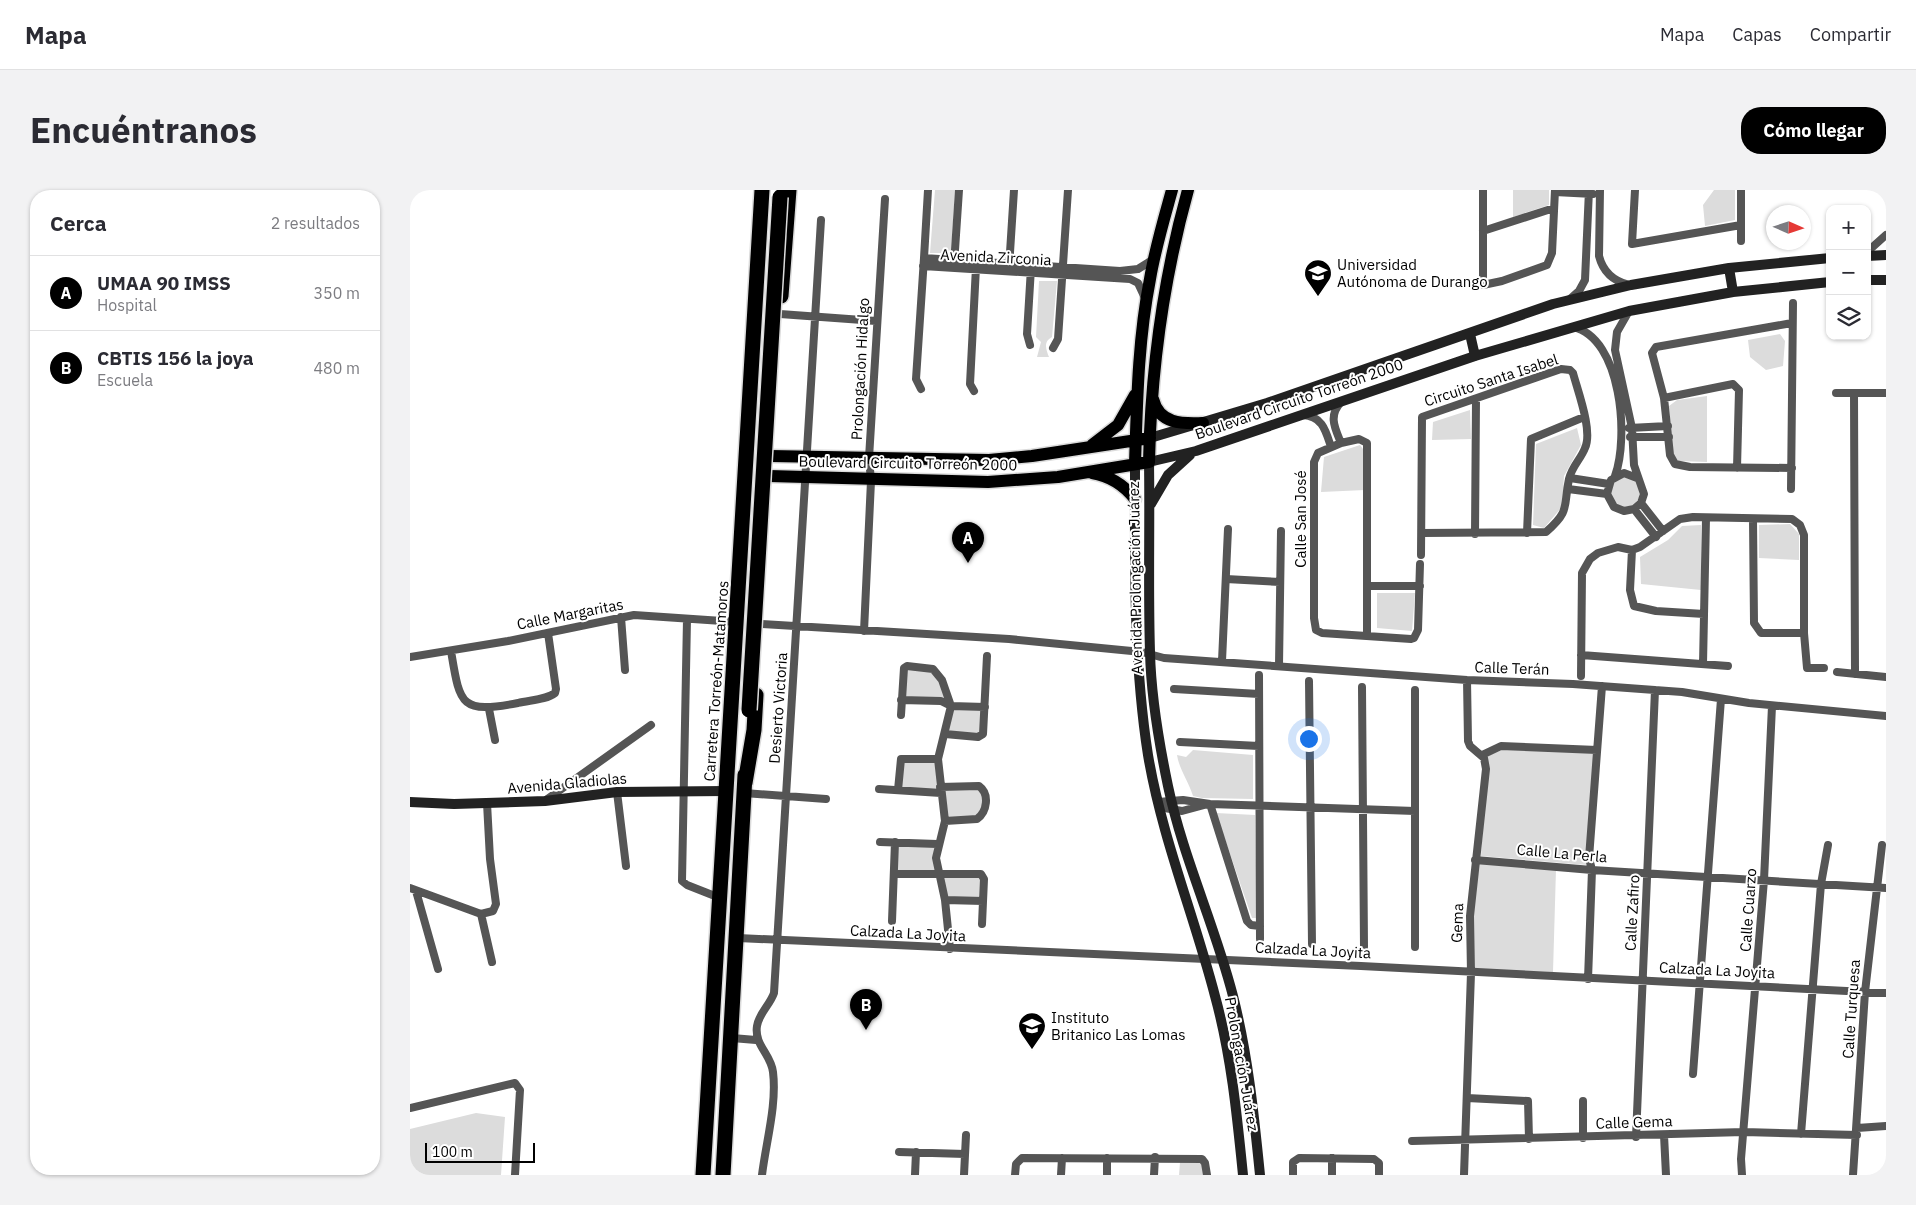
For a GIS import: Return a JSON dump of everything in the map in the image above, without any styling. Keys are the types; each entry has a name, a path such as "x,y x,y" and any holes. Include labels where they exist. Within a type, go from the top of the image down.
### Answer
{"highway":[{"name":"Carretera Torreón-Matamoros","path":"702,1173 762,190"},
{"path":"737,617 752,500 772,428 780,314 783,192"},
{"path":"723,1175 738,938 749,710 783,192"},
{"path":"745,788 754,730 768,498 761,466 756,424 761,275 758,240"},
{"path":"756,424 763,430 772,428"},
{"path":"752,500 759,494 768,498"},
{"path":"726,795 729,822 728,927 738,938"}],"main road":[{"name":"Avenida Prolongación Juárez","path":"1135,464 1137,391 1146,302 1154,259 1172,190"},
{"name":"Avenida Prolongación Juárez","path":"1149,462 1152,392 1164,294 1175,236 1188,190"},
{"path":"1088,447 1118,425 1137,391"},
{"path":"1152,392 1156,408 1170,421 1182,424 1203,423"},
{"name":"Boulevard Circuito Torreón 2000","path":"761,466 807,458 989,460 1150,438"},
{"name":"Boulevard Circuito Torreón 2000","path":"761,466 806,478 871,481 988,482 1058,477 1149,462"},
{"path":"1087,472 1104,475 1127,489 1135,499"}],"street":[{"path":"921,388 916,379 928,190"},
{"path":"954,264 959,190"},
{"path":"1009,268 1014,190"},
{"path":"1053,348 1058,339 1068,190"},
{"path":"1483,190 1483,285 1502,281 1547,264 1552,253 1555,191 1600,192 1599,256 1601,266 1619,282 1631,285"},
{"path":"1635,190 1632,244 1741,225"},
{"path":"1740,190 1741,241"},
{"path":"1569,300 1580,291 1585,280 1589,192"},
{"name":"Prolongación Hidalgo","path":"864,631 871,481 869,458 876,321 886,199"},
{"path":"1483,231 1554,208"},
{"name":"Desierto Victoria","path":"756,1040 759,1018 774,993 821,220"},
{"path":"1871,250 1886,235"},
{"path":"1871,254 1886,255"},
{"name":"Boulevard Circuito Torreón 2000","path":"1150,438 1203,423 1569,300 1631,285 1729,268 1826,258"},
{"name":"Avenida Zirconia","path":"1062,271 1130,270 1141,267 1154,259"},
{"name":"Avenida Zirconia","path":"923,262 1062,271 1130,279 1141,288 1146,302"},
{"path":"974,391 970,384 976,266"},
{"path":"1729,268 1733,292"},
{"path":"1030,345 1027,334 1031,269"},
{"path":"1871,280 1886,280"},
{"name":"Boulevard Circuito Torreón 2000","path":"1149,462 1196,451 1475,356 1629,311 1733,292 1826,282"},
{"path":"1791,489 1793,303"},
{"path":"1571,327 1588,333 1604,352 1615,387 1622,433 1621,457 1615,476 1609,484 1607,494 1610,503 1619,510 1634,509 1641,503 1644,490 1637,478 1634,465 1634,437 1615,350 1617,332 1629,311"},
{"path":"780,314 876,321"},
{"path":"1792,322 1704,337 1654,348 1652,355 1664,398 1670,455 1675,464 1690,468 1792,468"},
{"path":"1470,334 1475,356"},
{"name":"Circuito Santa Isabel","path":"1421,555 1420,422 1422,418 1568,369 1573,373 1587,435 1585,450 1574,465 1570,478 1566,507 1555,524 1546,532 1422,533"},
{"path":"1664,398 1733,384 1737,386 1739,390 1737,468"},
{"path":"1836,393 1886,393"},
{"path":"1854,393 1855,674"},
{"path":"1475,534 1476,399"},
{"path":"1341,402 1333,414 1333,421 1342,443"},
{"path":"1301,415 1317,418 1323,424 1331,447"},
{"path":"1527,533 1531,439 1584,417"},
{"path":"1622,433 1632,428 1668,426"},
{"path":"1622,433 1634,437 1669,437"},
{"name":"Calle San José","path":"1367,636 1367,443 1359,439 1342,443 1318,453 1314,462 1314,625 1316,630 1322,633 1411,639 1416,636 1420,586"},
{"path":"1150,507 1168,475 1196,451"},
{"name":"Avenida Prolongación Juárez","path":"1149,462 1150,653 1158,727 1174,811 1195,883 1222,960"},
{"name":"Avenida Prolongación Juárez","path":"1135,464 1137,652 1148,756 1158,804 1174,862 1205,959"},
{"path":"1615,476 1624,473 1637,478"},
{"path":"1570,478 1609,484"},
{"path":"1568,489 1607,494"},
{"path":"1641,503 1663,531"},
{"path":"1634,509 1656,537"},
{"path":"1702,664 1706,518"},
{"path":"1581,676 1582,573 1590,560 1598,553 1618,547 1632,550 1656,537 1680,520 1706,518 1792,519 1796,521 1802,529 1804,633 1807,668 1824,668"},
{"path":"1754,519 1754,623 1761,633 1804,633"},
{"path":"1222,661 1228,528"},
{"name":"Calle San José","path":"1279,665 1281,531"},
{"path":"1632,550 1630,590 1634,606 1656,611 1704,614"},
{"path":"1367,586 1420,586 1420,564"},
{"path":"1226,579 1280,582"},
{"name":"Calle Margaritas","path":"410,657 548,633 621,617 643,615 687,619 737,617"},
{"path":"621,617 625,670"},
{"path":"687,619 683,882 720,898"},
{"path":"761,624 864,631"},
{"name":"Calle Terán","path":"864,631 1017,641 1150,653 1164,658 1467,680 1602,686 1682,692 1772,706 1886,716"},
{"path":"451,651 460,695 470,705 489,709 555,693 548,633"},
{"path":"1581,655 1728,666"},
{"path":"945,734 978,737 984,732 987,656"},
{"path":"901,715 903,670 905,666 927,666 936,671 942,680 951,706 938,760 945,821 936,858 945,900 950,948"},
{"path":"1837,672 1886,677"},
{"path":"1259,675 1260,939"},
{"path":"1467,680 1468,741 1470,746 1482,755 1501,746 1597,750"},
{"path":"1309,681 1312,944"},
{"path":"1588,978 1592,870 1589,858 1602,686"},
{"path":"1362,687 1364,947"},
{"path":"1174,689 1259,694"},
{"path":"1415,690 1415,947"},
{"name":"Calle Zafiro","path":"1636,1137 1655,690"},
{"path":"1693,1074 1721,699"},
{"path":"901,700 941,701 951,706 985,707"},
{"name":"Calle Cuarzo","path":"1742,1175 1764,880 1772,706"},
{"path":"489,709 495,740"},
{"path":"545,801 652,725"},
{"path":"1180,742 1259,746"},
{"name":"Gema","path":"1464,1175 1471,972 1470,916 1486,769 1482,755"},
{"path":"898,790 901,759 938,760"},
{"path":"880,790 941,790 979,786 982,788 986,798 984,810 977,819 945,821"},
{"path":"745,788 787,796 826,799"},
{"path":"617,792 626,866"},
{"name":"Avenida Gladiolas","path":"410,802 487,803 545,801 617,792 684,792 726,795"},
{"path":"1158,804 1171,800 1210,804 1415,812"},
{"path":"413,889 481,914 490,913 495,908 487,803"},
{"path":"1158,804 1174,811 1188,810 1210,804"},
{"path":"1210,804 1247,921 1250,925 1260,926"},
{"path":"880,842 895,846 938,844"},
{"path":"1801,1134 1821,884 1828,845"},
{"path":"892,921 895,846"},
{"name":"Calle Turquesa","path":"1853,1175 1865,992 1882,846"},
{"name":"Calle La Perla","path":"1475,860 1648,874 1886,888"},
{"path":"894,874 983,875 982,924"},
{"path":"413,889 438,968"},
{"path":"945,900 983,901"},
{"path":"481,914 492,962"},
{"name":"Calzada La Joyita","path":"738,938 1886,993"},
{"name":"Prolongación Juárez","path":"1205,959 1228,1052 1243,1175"},
{"name":"Prolongación Juárez","path":"1222,960 1235,1005 1248,1067 1260,1175"},
{"path":"732,1038 756,1040 768,1057 773,1074 773,1095 762,1175"},
{"path":"410,1108 515,1083 520,1090 515,1175"},
{"path":"1467,1098 1528,1101 1529,1139"},
{"path":"1582,1138 1584,1101"},
{"name":"Calle Gema","path":"1412,1141 1636,1137 1744,1132 1801,1134 1857,1131 1886,1126"},
{"path":"964,1175 966,1135"},
{"path":"1664,1135 1666,1175"},
{"path":"899,1152 965,1154"},
{"path":"915,1175 916,1152"},
{"path":"1154,1175 1155,1157"},
{"path":"1015,1175 1016,1164 1020,1159 1155,1157 1202,1159 1205,1163 1207,1175"},
{"path":"1061,1175 1062,1158"},
{"path":"1107,1158 1107,1175"},
{"path":"1294,1175 1293,1162 1297,1158 1374,1159 1379,1163 1379,1175"},
{"path":"1332,1158 1332,1175"}],"shaded area":[{"path":"935,190 955,190 951,253 930,253"},
{"path":"1513,190 1549,190 1549,205 1513,217"},
{"path":"1714,190 1735,190 1735,220 1705,226 1703,205"},
{"path":"1039,281 1057,281 1052,337 1047,341 1046,346 1049,357 1037,357 1041,342 1036,337"},
{"path":"1780,334 1785,341 1783,366 1766,370 1750,357 1748,340"},
{"path":"1707,396 1707,462 1678,461 1673,456 1669,406 1677,400"},
{"path":"1470,410 1471,439 1432,440 1433,422"},
{"path":"1577,428 1581,445 1564,476 1562,507 1544,528 1533,525 1536,444"},
{"path":"1360,445 1363,449 1365,490 1321,492 1324,457"},
{"path":"1625,477 1636,481 1640,492 1636,503 1625,507 1614,503 1610,492 1614,481"},
{"path":"1790,524 1799,534 1799,560 1759,558 1759,525"},
{"path":"1701,525 1701,590 1641,584 1640,557 1668,540 1682,526"},
{"path":"1377,593 1415,593 1412,631 1377,628"},
{"path":"906,668 927,668 941,681 947,702 903,698"},
{"path":"952,707 983,708 981,734 946,733"},
{"path":"1506,748 1594,752 1587,865 1481,856 1488,756"},
{"path":"1193,750 1253,755 1253,799 1202,798 1193,796 1177,755 1186,757"},
{"path":"902,760 936,761 939,791 899,789"},
{"path":"978,787 984,797 981,815 946,820 942,788"},
{"path":"1216,813 1255,815 1257,918 1252,918"},
{"path":"897,844 936,845 937,873 896,873"},
{"path":"1478,863 1556,869 1553,972 1474,970 1472,915"},
{"path":"980,874 982,899 947,899 941,875"},
{"path":"476,1113 505,1117 501,1175 410,1175 410,1129"},
{"path":"1180,1162 1200,1162 1204,1167 1205,1175 1179,1175"}],"place":[{"name":"Universidad Autónoma de Durango","path":"1318,297"},
{"name":"UMAA 90 IMSS","path":"968,563"},
{"name":"CBTIS 156 la joya","path":"866,1030"},
{"name":"Instituto Britanico Las Lomas","path":"1032,1050"}]}
